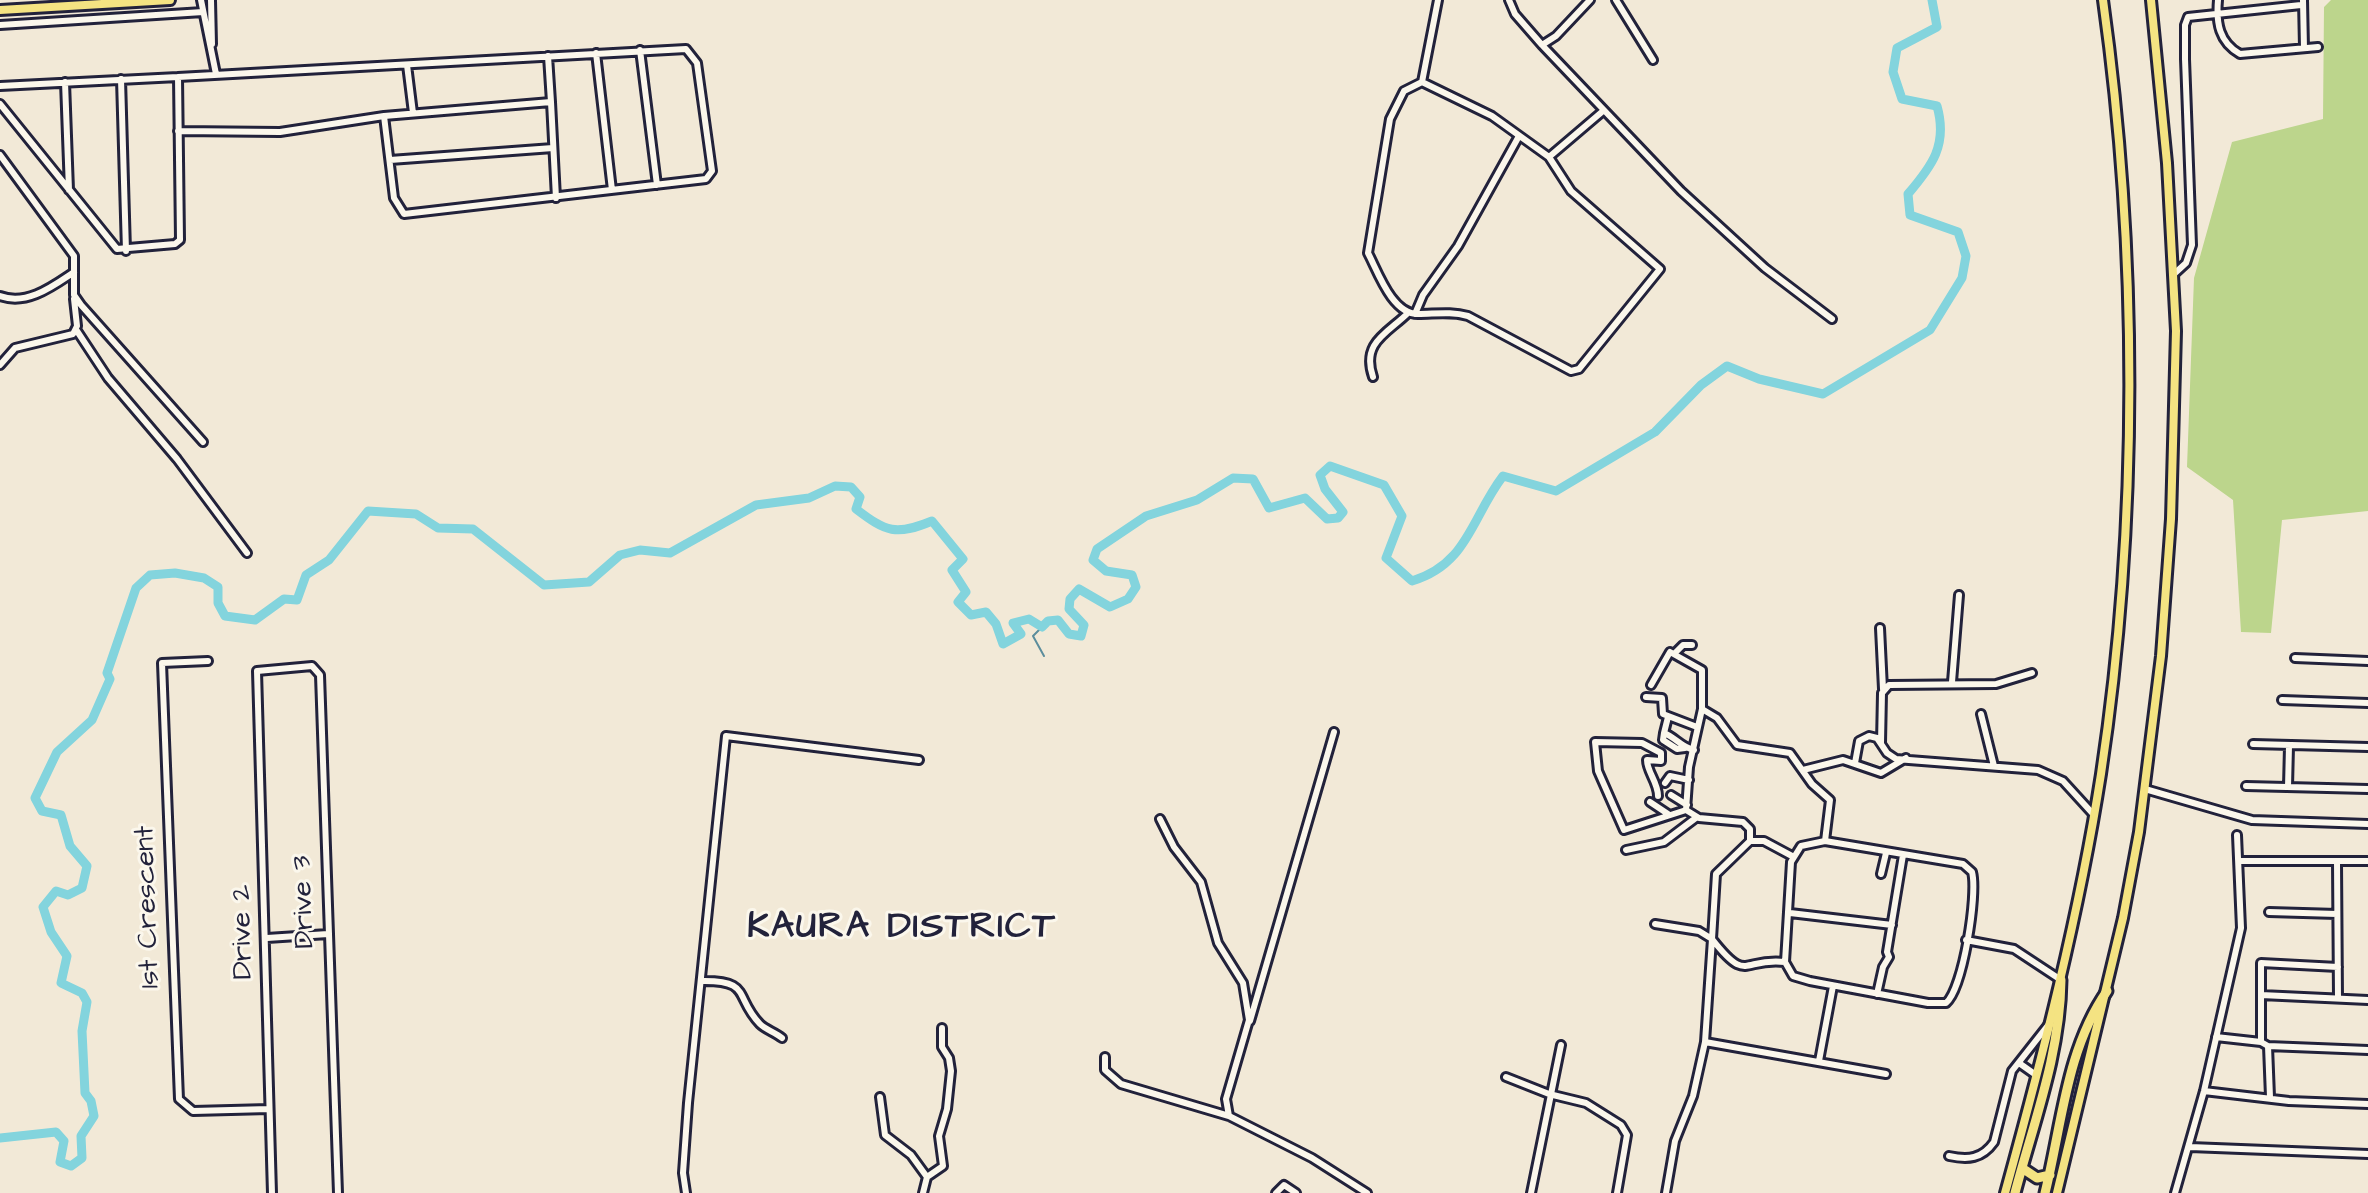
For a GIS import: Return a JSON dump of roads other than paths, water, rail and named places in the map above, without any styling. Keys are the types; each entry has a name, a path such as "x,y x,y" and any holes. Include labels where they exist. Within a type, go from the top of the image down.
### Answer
{"highway":[{"path":"2015,1193 2052,1061 2060,1016 2061,980"},
{"path":"2045,1193 2084,1027 2107,991"},
{"path":"2022,1168 2037,1178 2050,1175"}],"main road":[{"path":"0,10 170,0"},
{"path":"2005,1193 2061,980 2094,815 2119,593 2128,368 2122,186 2103,0"},
{"path":"2057,1193 2107,991 2145,789 2156,708 2171,519 2176,349 2174,274 2154,0"}],"street":[{"path":"201,0 212,44"},
{"path":"211,0 216,74"},
{"path":"1422,82 1438,0"},
{"path":"1509,0 1515,14 1603,111 1739,245 1832,319"},
{"path":"1542,45 1556,36 1590,0"},
{"path":"1616,0 1653,60"},
{"path":"2218,0 2217,12 2224,39 2240,54 2318,47"},
{"path":"2260,0 2260,9"},
{"path":"2174,274 2186,263 2192,245 2185,25 2188,17 2302,2 2304,48"},
{"path":"0,25 203,12"},
{"path":"0,86 680,48 693,54 712,171 706,179 404,214 394,198 384,116"},
{"path":"640,50 657,185"},
{"path":"596,53 612,190"},
{"path":"548,56 556,198"},
{"path":"407,65 413,113"},
{"path":"0,104 116,247 126,251 175,244 180,240 178,77"},
{"path":"121,79 126,251"},
{"path":"65,82 69,190"},
{"path":"1422,82 1492,116 1549,157 1568,188 1661,270 1582,367 1571,371 1468,316 1453,313 1412,314 1396,303 1368,253 1390,119 1404,91 1422,82"},
{"path":"178,131 280,132 352,118 551,102"},
{"path":"1549,157 1603,111"},
{"path":"1373,377 1370,363 1372,346 1382,332 1412,314 1458,246 1519,136"},
{"path":"390,160 553,148"},
{"path":"0,155 74,256 77,331 108,378 177,459 247,553"},
{"path":"0,296 8,299 42,293 74,272"},
{"path":"74,295 203,442"},
{"path":"0,365 15,348 77,331"},
{"path":"1952,682 1959,595"},
{"path":"1880,628 1883,689 1881,743"},
{"path":"1670,643 1672,653 1702,670 1702,709 1687,808"},
{"path":"1651,685 1672,653 1683,645 1692,645"},
{"path":"2295,658 2368,661"},
{"name":"1st Crescent","path":"208,661 162,663 179,1099 193,1111 269,1109"},
{"name":"Drive 3","path":"258,670 312,666 319,672 338,1193"},
{"name":"Drive 2","path":"258,670 272,1193"},
{"path":"1883,689 1896,683 1996,684 2032,673"},
{"path":"1646,697 1662,698 1663,714 1697,727"},
{"path":"2282,700 2368,703"},
{"path":"1702,709 1717,718 1737,745 1790,753 1830,800 1825,841"},
{"path":"1981,714 1994,766"},
{"path":"1668,717 1663,740 1677,749 1694,750"},
{"path":"1229,1116 1226,1099 1334,732"},
{"path":"686,1193 683,1173 688,1103 726,736 919,760"},
{"path":"1855,763 1864,737 1874,737 1890,757 2038,770 2057,778 2094,815"},
{"path":"1658,796 1658,784 1646,764 1647,760 1661,761 1661,753 1642,743 1595,742 1598,771 1624,830 1687,808"},
{"path":"2253,744 2368,747"},
{"path":"2288,787 2289,746"},
{"path":"1803,770 1843,760 1870,772 1881,773 1906,758"},
{"path":"1665,783 1670,776 1689,780"},
{"path":"2246,786 2368,789"},
{"path":"2145,789 2252,820 2368,824"},
{"path":"1671,795 1697,817 1743,822 1750,829 1750,841"},
{"path":"1650,802 1668,814"},
{"path":"1626,850 1664,842 1697,817"},
{"path":"1160,819 1174,847 1201,882 1218,943 1243,983 1248,1028"},
{"path":"2175,1193 2204,1091 2241,928 2241,861 2237,835"},
{"path":"1666,1193 1675,1141 1693,1096 1705,1042 1716,874 1750,841 1764,841 1792,856"},
{"path":"1825,841 1886,853 1963,864 1970,868 1975,891 1953,995 1948,1002 1928,1003 1833,986 1793,976 1785,962 1785,925 1790,913 1792,856 1801,846 1825,841"},
{"path":"1881,874 1886,853"},
{"path":"1877,994 1883,967 1889,957 1903,855"},
{"path":"2241,861 2368,861"},
{"path":"2337,862 2338,998"},
{"path":"2269,912 2337,914"},
{"path":"1790,913 1892,925"},
{"path":"1655,924 1699,931 1712,939 1742,968 1785,962"},
{"path":"267,938 328,934"},
{"path":"1966,940 2014,949 2061,980"},
{"path":"2270,1097 2264,1044 2261,963 2338,967"},
{"path":"701,981 720,981 735,987 759,1024 782,1038"},
{"path":"1819,1061 1833,986"},
{"path":"2261,995 2368,1000"},
{"path":"1949,1156 1973,1158 1987,1151 1994,1142 2008,1082 2049,1024"},
{"path":"923,1193 927,1177 943,1166 939,1136 947,1109 951,1071 949,1058 942,1047 942,1028"},
{"path":"2216,1037 2264,1044 2368,1050"},
{"path":"1705,1042 1886,1074"},
{"path":"1531,1193 1561,1045"},
{"path":"1105,1057 1107,1074 1121,1084 1229,1116 1320,1162 1367,1193"},
{"path":"2019,1063 2036,1075"},
{"path":"1506,1077 1549,1094 1586,1103 1625,1130 1617,1193"},
{"path":"2204,1091 2368,1104"},
{"path":"880,1097 885,1135 902,1146 927,1177"},
{"path":"2190,1147 2368,1154"},
{"path":"1276,1193 1284,1185 1296,1193"}],"waterway":[{"path":"0,1138 56,1132 64,1141 60,1162 71,1166 82,1158 81,1136 94,1116 91,1101 85,1093 82,1031 87,1002 82,993 61,983 67,956 51,932 43,907 56,891 68,895 82,888 87,866 70,846 61,815 42,811 35,798 57,752 92,720 110,679 107,673 136,588 150,575 175,573 204,578 218,587 218,603 225,616 255,620 284,599 297,600 306,575 329,560 368,511 416,514 438,528 473,529 544,585 589,582 620,555 640,550 670,553 756,505 809,498 835,486 851,487 860,497 856,509 884,527 909,529 932,521 963,559 952,570 966,592 958,602 971,615 986,612 996,624 1003,644 1021,634 1013,623 1029,619 1042,627 1048,621 1058,620 1069,634 1081,636 1084,625 1069,609 1070,599 1079,589 1110,607 1128,599 1136,587 1132,575 1106,571 1093,560 1097,549 1146,516 1197,500 1233,478 1253,479 1269,508 1305,498 1327,519 1338,518 1343,512 1325,489 1320,475 1330,466 1384,485 1402,516 1386,558 1412,581 1431,573 1457,551 1503,476 1556,491 1655,432 1701,385 1727,366 1759,379 1823,394 1930,330 1962,278 1966,256 1958,232 1910,215 1908,194 1936,154 1940,120 1937,106 1902,99 1893,72 1897,48 1937,27 1932,0"},
{"path":"1042,627 1033,636 1044,656"}],"district":[{"name":"KAURA DISTRICT","path":"902,928"}]}
